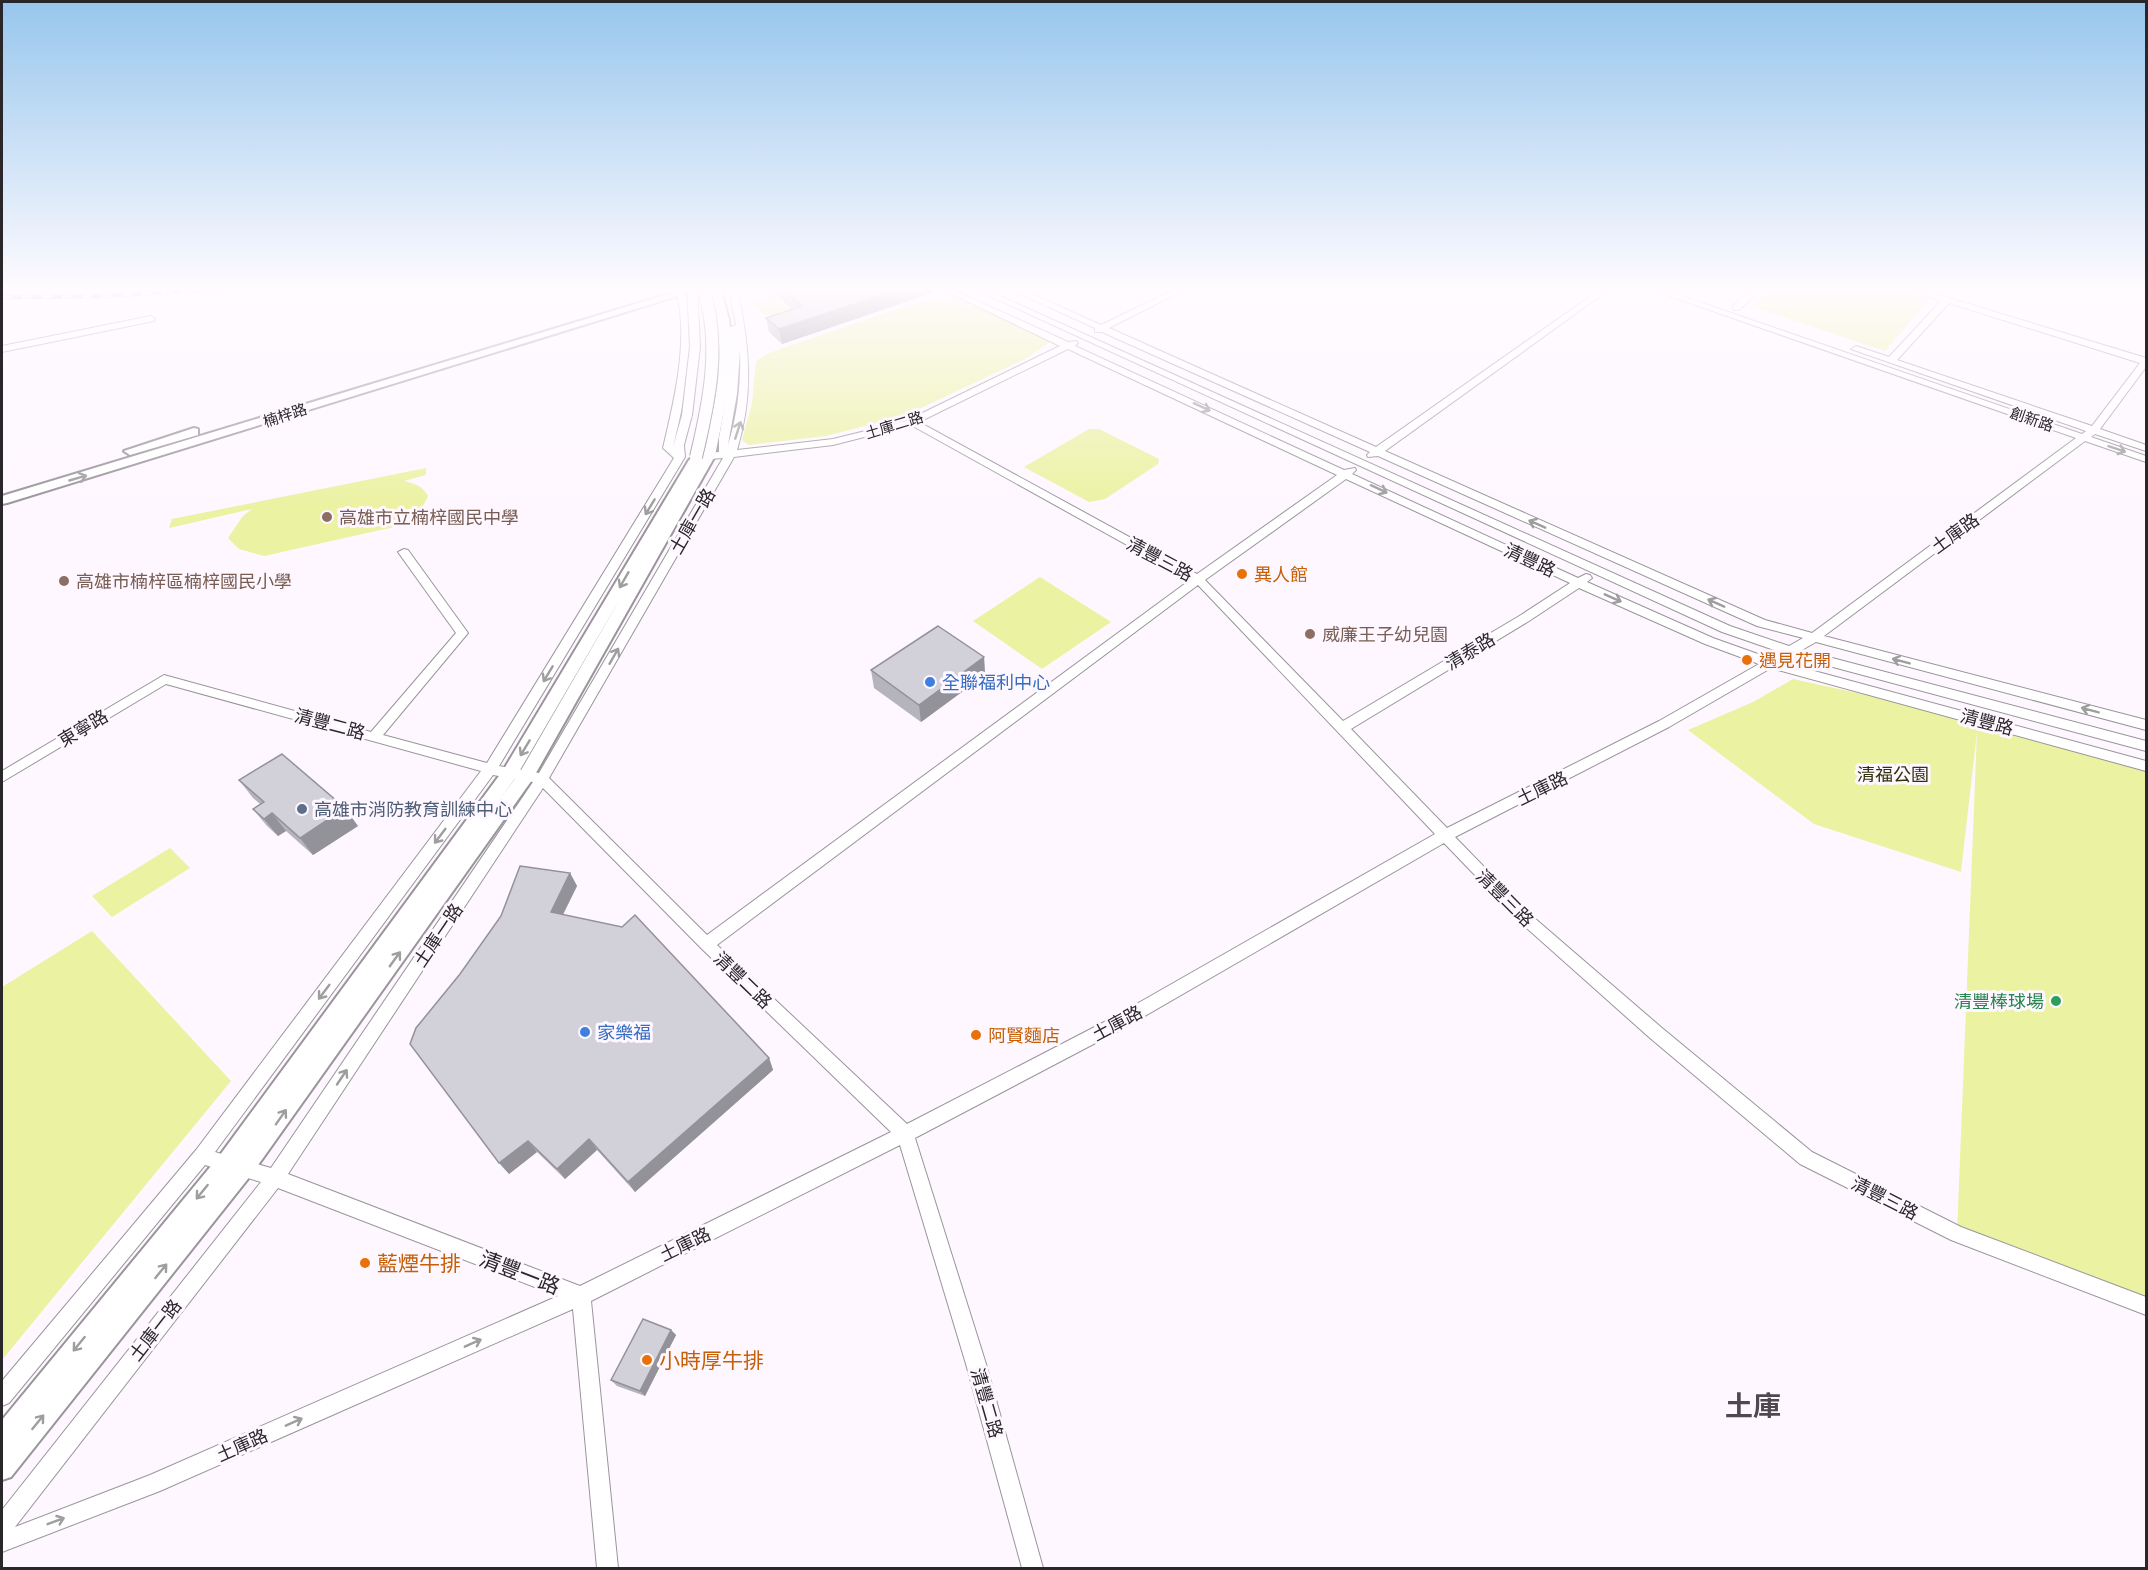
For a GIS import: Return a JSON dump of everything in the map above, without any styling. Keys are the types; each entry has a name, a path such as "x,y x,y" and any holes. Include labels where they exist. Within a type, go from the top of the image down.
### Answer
{"street":[{"name":"楠梓路","path":"2,490 428,359"},
{"name":"楠梓路","path":"2,500 452,359"},
{"path":"680,457 668,448 682,376 682,359"},
{"path":"680,457 679,445 687,415 694,359"},
{"path":"703,457 714,359"},
{"path":"703,457 725,386 727,359"},
{"path":"729,455 723,450 723,440 731,405 734,359"},
{"name":"土庫一路","path":"2,1468 235,1165 517,774 729,455 743,411 745,359"},
{"name":"土庫二路","path":"680,457 729,455 833,442 912,422 1039,359"},
{"name":"清豐路","path":"1099,359 1579,583 1709,641 1770,663 2146,766"},
{"name":"清豐路","path":"1133,359 1726,629 1790,651 2146,746"},
{"name":"清豐路","path":"1171,359 1761,623 2146,725"},
{"path":"706,944 1199,580 1507,359"},
{"name":"創新路","path":"1858,359 2146,459"},
{"name":"創新路","path":"1886,359 2146,448"},
{"name":"土庫路","path":"2,1542 153,1484 581,1296 905,1134 1147,1007 1444,836 1596,761 1813,638 2094,430 2146,361"},
{"name":"清豐三路","path":"912,422 1199,580 1527,920 1656,1033 1806,1158 1957,1234 2146,1306"},
{"name":"土庫一路","path":"2,1396 517,774 680,457"},
{"name":"土庫一路","path":"2,1526 275,1178 517,774 703,457"},
{"path":"375,736 462,633 404,552"},
{"name":"清泰路","path":"1342,728 1597,571"},
{"name":"清豐二路","path":"164,679 517,774 706,944 905,1134 976,1364 1033,1569"},
{"name":"東寧路","path":"2,777 164,679"},
{"name":"清豐一路","path":"202,1156 275,1178 581,1296 608,1569"},
{"name":"土庫一路","path":"2,1439 235,1165"}],"green space":[{"path":"1024,359 904,416 826,436 749,445 742,440 752,403 756,361"},
{"path":"1089,429 1099,429 1159,459 1158,464 1105,499 1089,502 1024,467"},
{"path":"426,468 426,475 404,481 423,489 428,496 425,502 414,515 394,527 264,556 239,549 228,538 243,516 252,509 169,528 172,519"},
{"path":"1040,577 1111,622 1042,669 973,621"},
{"name":"清豐棒球場","path":"1793,679 1977,719 2146,768 2146,1303 1957,1234 1977,732 1961,872 1814,824 1688,730 1753,702"},
{"path":"170,848 190,868 112,917 92,896"},
{"path":"92,931 231,1081 2,1360 2,987"}],"building":[{"path":"938,626 984,657 919,705 871,670"},
{"name":"高雄市消防教育訓練中心","path":"282,754 345,808 300,838 272,813 264,819 253,809 264,802 239,780"},
{"name":"家樂福","path":"520,866 570,873 551,912 622,927 635,915 769,1058 628,1182 589,1139 557,1169 528,1141 499,1163 410,1044 416,1028 460,974 501,916"},
{"name":"小時厚牛排","path":"643,1319 671,1330 640,1391 611,1380"}],"place":[{"name":"高雄市立楠梓國民中學","path":"327,517"},
{"name":"異人館","path":"1242,574"},
{"name":"高雄市楠梓區楠梓國民小學","path":"64,581"},
{"name":"威廉王子幼兒園","path":"1310,634"},
{"name":"遇見花開","path":"1747,660"},
{"name":"全聯福利中心","path":"930,682"},
{"name":"高雄市消防教育訓練中心","path":"302,809"},
{"name":"清豐棒球場","path":"2056,1001"},
{"name":"家樂福","path":"585,1032"},
{"name":"阿賢麵店","path":"976,1035"},
{"name":"藍煙牛排","path":"365,1263"},
{"name":"小時厚牛排","path":"647,1360"}],"district":[{"name":"土庫","path":"1753,1405"}],"park label":[{"name":"清福公園","path":"1893,774"}]}
